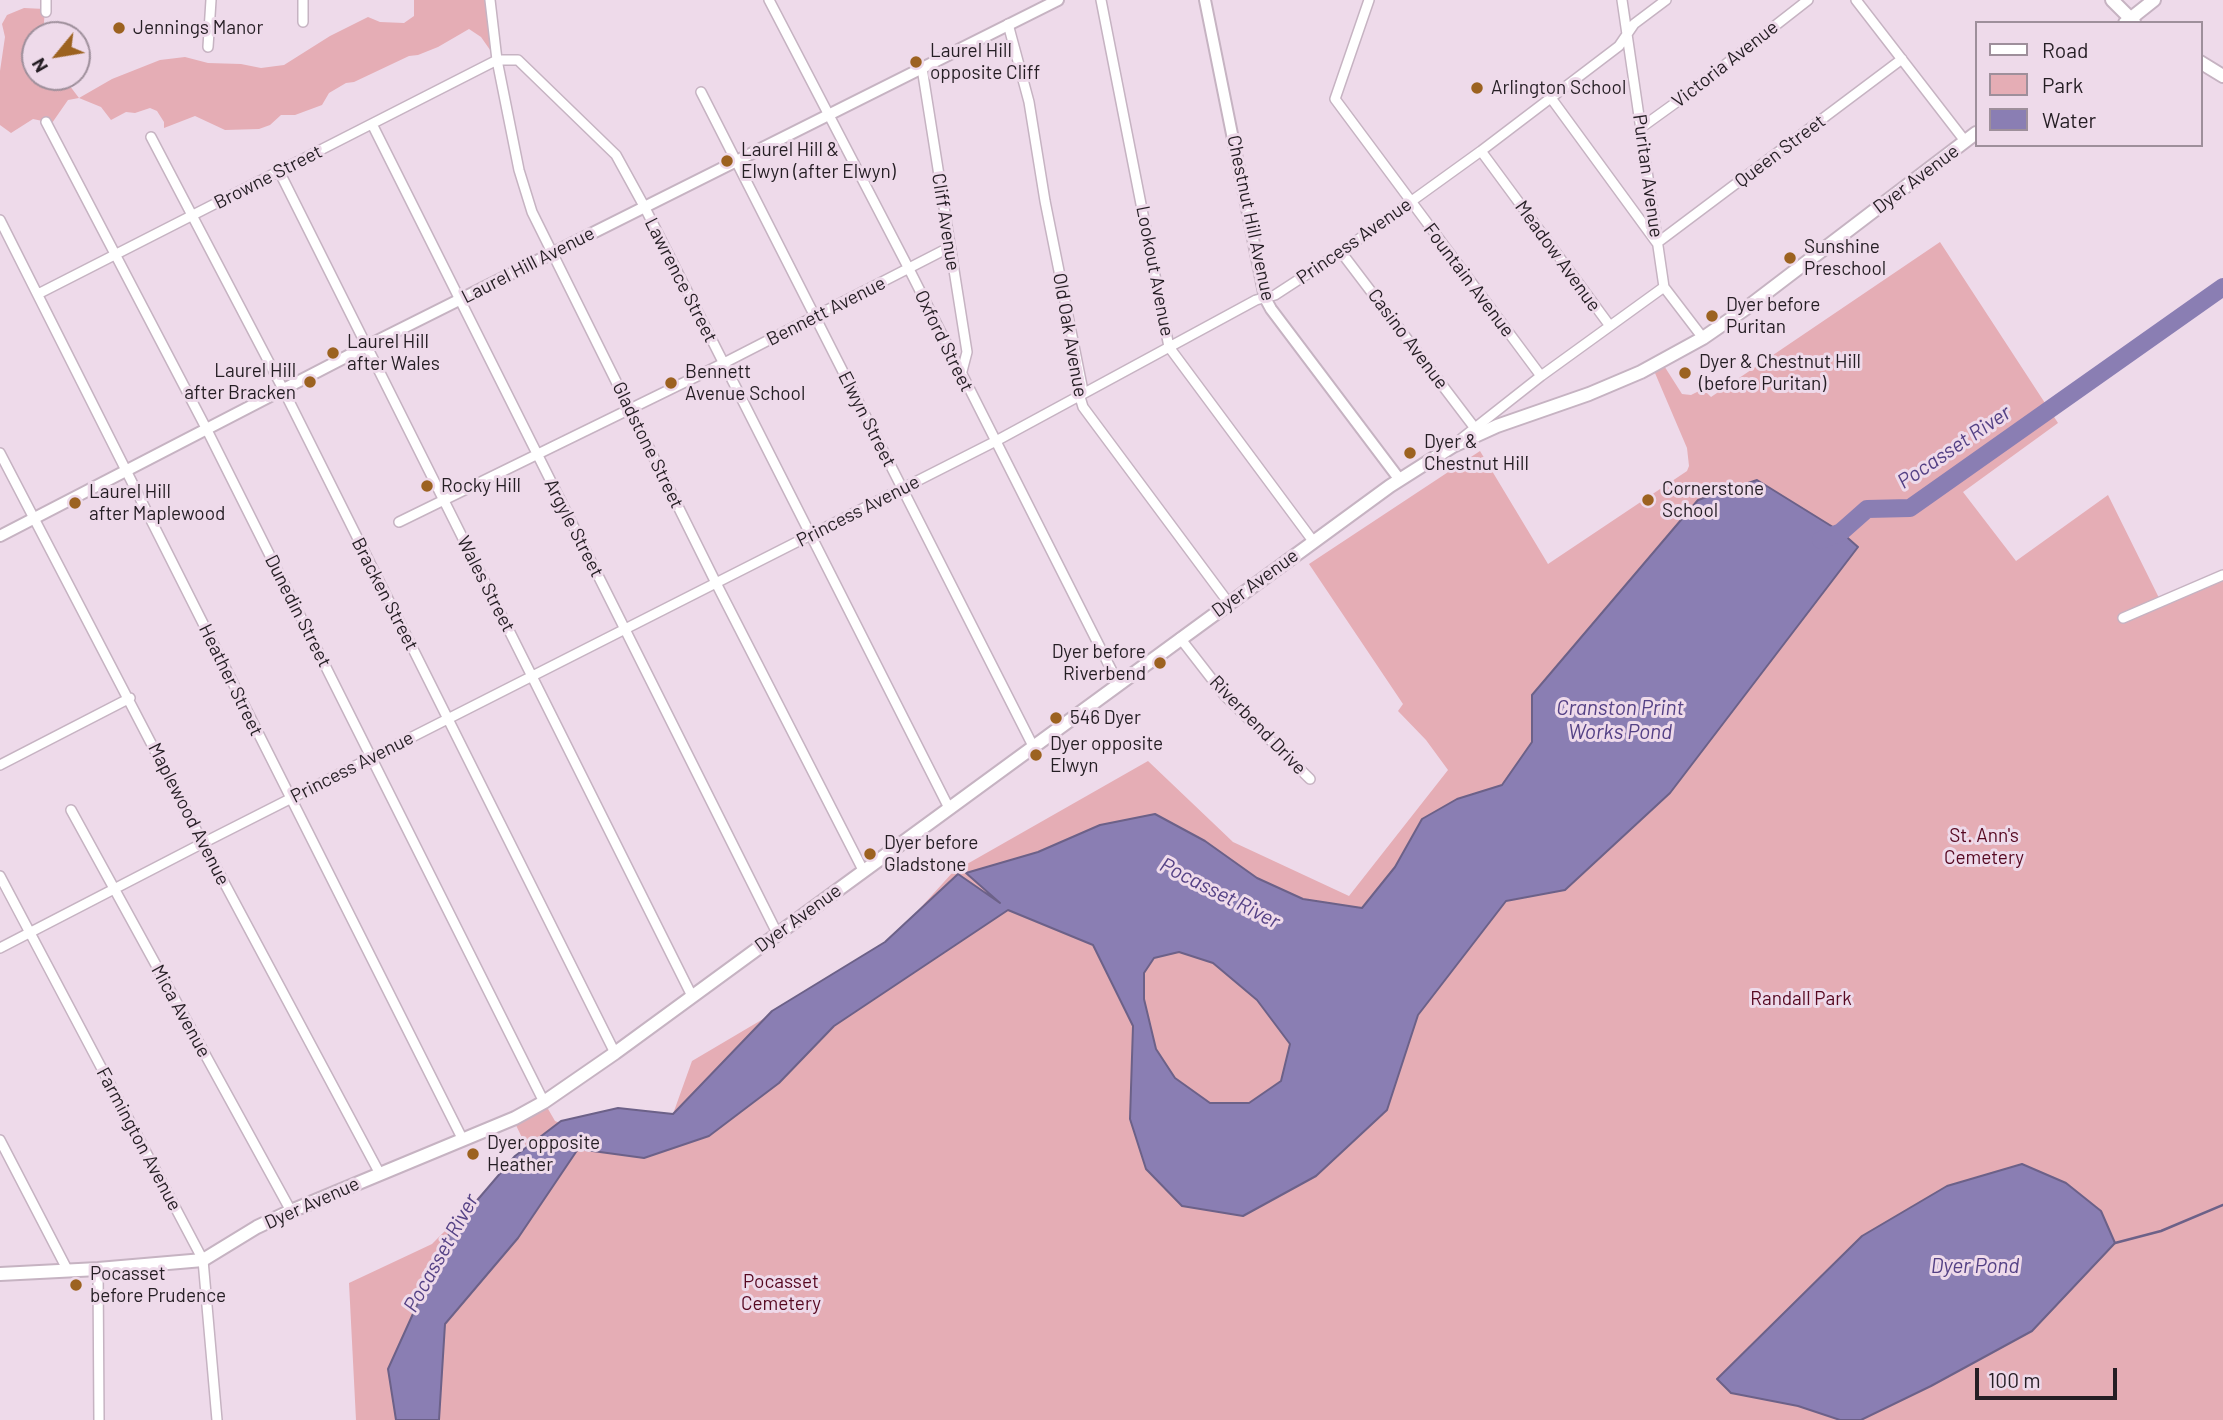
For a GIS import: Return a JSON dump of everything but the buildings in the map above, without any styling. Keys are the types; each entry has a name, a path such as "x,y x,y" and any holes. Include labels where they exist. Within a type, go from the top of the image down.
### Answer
{"main road":[{"path":"2112,0 2129,21"},
{"path":"2131,21 2154,0"},
{"path":"2202,63 2223,76"},
{"name":"Dyer Avenue","path":"0,1274 203,1260 257,1227 291,1211 515,1118 544,1102 615,1053 1228,602 1400,480 1453,446 1497,426 1589,394 1641,372 1703,338 1745,309 1974,134"}],"street":[{"path":"46,0 46,12"},
{"path":"208,47 211,0"},
{"path":"303,0 303,22"},
{"name":"Gladstone Street","path":"490,0 497,60 519,170 532,212 716,583 863,870"},
{"name":"Oxford Street","path":"769,0 909,269 1118,683"},
{"name":"Laurel Hill Avenue","path":"0,536 367,346 1058,0"},
{"name":"Lookout Avenue","path":"1101,0 1169,347 1313,541"},
{"name":"Chestnut Hill Avenue","path":"1205,0 1265,298 1286,331 1400,480"},
{"name":"Fountain Avenue","path":"1368,0 1335,99 1541,376"},
{"name":"Puritan Avenue","path":"1622,0 1664,287"},
{"name":"Princess Avenue","path":"0,948 447,718 996,441 1256,300 1275,295 1341,252 1551,98 1619,46 1634,24 1666,0"},
{"name":"Victoria Avenue","path":"1642,127 1808,0"},
{"path":"1856,0 1965,142"},
{"name":"Old Oak Avenue","path":"1008,24 1029,102 1045,201 1082,386 1080,397 1083,407 1228,602"},
{"name":"Queen Street","path":"1657,243 1902,58"},
{"name":"Browne Street","path":"38,294 497,60"},
{"name":"Lawrence Street","path":"497,60 518,60 615,155 644,206 949,808"},
{"name":"Cliff Avenue","path":"922,68 967,352 961,376"},
{"name":"Elwyn Street","path":"701,92 1033,746"},
{"path":"1551,98 1657,243"},
{"name":"Dunedin Street","path":"46,122 206,428 544,1102"},
{"name":"Argyle Street","path":"372,124 777,933"},
{"name":"Bracken Street","path":"151,137 283,389 615,1053"},
{"name":"Meadow Avenue","path":"1481,150 1610,326 1541,376"},
{"name":"Wales Street","path":"279,171 692,996"},
{"name":"Heather Street","path":"0,219 463,1140"},
{"name":"Bennett Avenue","path":"399,522 443,498 538,455 724,363 950,247"},
{"name":"Casino Avenue","path":"1341,252 1474,427"},
{"path":"1610,326 1664,287 1703,338"},
{"name":"Dyer Avenue","path":"1453,446 1541,376"},
{"name":"Maplewood Avenue","path":"0,453 130,698 203,843 380,1174"},
{"path":"2123,618 2223,575"},
{"name":"Riverbend Drive","path":"1180,638 1225,696 1310,779"},
{"path":"0,765 130,698"},
{"name":"Mica Avenue","path":"71,810 291,1211"},
{"name":"Farmington Avenue","path":"0,876 203,1260 217,1420"},
{"path":"0,1140 68,1271"},
{"path":"92,1269 99,1420"}],"green space":[{"path":"414,0 489,0 495,57 481,37 469,29 438,47 409,56 354,82 346,83 329,93 322,105 295,115 281,115 270,125 259,129 225,130 195,116 164,128 164,122 157,111 150,108 135,113 126,112 111,120 101,107 79,98 112,79 160,60 185,57 208,63 241,64 261,68 284,65 330,36 368,17 380,22 404,23 414,16"},
{"path":"24,8 45,9 44,21 21,21 21,91 74,91 79,98 68,100 52,123 33,119 11,133 0,125 0,71 5,37 2,24 7,15"},
{"name":"Randall Park","path":"1940,242 2058,423 1963,492 2016,561 2108,495 2161,602 2223,575 2223,1420 356,1420 349,1283 432,1244 527,1148 513,1119 544,1102 555,1121 560,1123 632,1115 673,1114 692,1061 885,947 953,872 1148,761 1233,842 1349,896 1448,770 1426,740 1398,711 1403,704 1309,564 1480,451 1548,564 1687,471 1687,448 1652,366 1661,361 1682,394 1691,395 1703,389 1711,397"}],"water":[{"name":"Cranston Print Works Pond","path":"1757,480 1841,532 1858,547 1670,793 1565,890 1506,901 1418,1015 1387,1110 1316,1176 1243,1216 1182,1206 1146,1169 1130,1119 1133,1026 1093,945 1008,910 834,1026 779,1083 709,1136 644,1158 578,1149 518,1238 445,1324 439,1420 396,1420 388,1369 450,1232 515,1156 561,1121 618,1108 673,1114 772,1011 885,942 958,874 1000,903 966,873 1038,852 1100,825 1155,814 1205,841 1257,878 1303,899 1362,908 1395,867 1422,819 1457,799 1502,785 1532,742 1532,695 1698,500","holes":["1179,952 1213,963 1257,1000 1290,1044 1281,1081 1249,1103 1210,1103 1175,1078 1156,1049 1144,999 1144,973 1154,958"]},
{"name":"Dyer Pond","path":"2022,1164 2066,1183 2101,1211 2115,1243 2032,1331 1931,1386 1861,1420 1840,1420 1798,1406 1731,1393 1717,1379 1862,1236 1947,1186"}],"waterway":[{"name":"Pocasset River","path":"1821,540 1841,532 1867,509 1910,508 2223,287"},
{"path":"2115,1243 2161,1231 2223,1205"}],"place":[{"name":"Jennings Manor","path":"119,28"},
{"name":"Laurel Hill opposite Cliff","path":"916,62"},
{"name":"Arlington School","path":"1477,88"},
{"name":"Laurel Hill & Elwyn (after Elwyn)","path":"727,161"},
{"name":"Sunshine Preschool","path":"1790,258"},
{"name":"Dyer before Puritan","path":"1712,316"},
{"name":"Laurel Hill after Wales","path":"333,353"},
{"name":"Dyer & Chestnut Hill (before Puritan)","path":"1685,373"},
{"name":"Laurel Hill after Bracken","path":"310,382"},
{"name":"Bennett Avenue School","path":"671,383"},
{"name":"Dyer & Chestnut Hill","path":"1410,453"},
{"name":"Rocky Hill","path":"427,486"},
{"name":"Cornerstone School","path":"1648,500"},
{"name":"Laurel Hill after Maplewood","path":"75,503"},
{"name":"Dyer before Riverbend","path":"1160,663"},
{"name":"546 Dyer","path":"1056,718"},
{"name":"Dyer opposite Elwyn","path":"1036,755"},
{"name":"Dyer before Gladstone","path":"870,854"},
{"name":"Dyer opposite Heather","path":"473,1154"},
{"name":"Pocasset before Prudence","path":"76,1285"}],"park label":[{"name":"St. Ann's Cemetery","path":"1984,847"},
{"name":"Pocasset Cemetery","path":"781,1293"}]}
